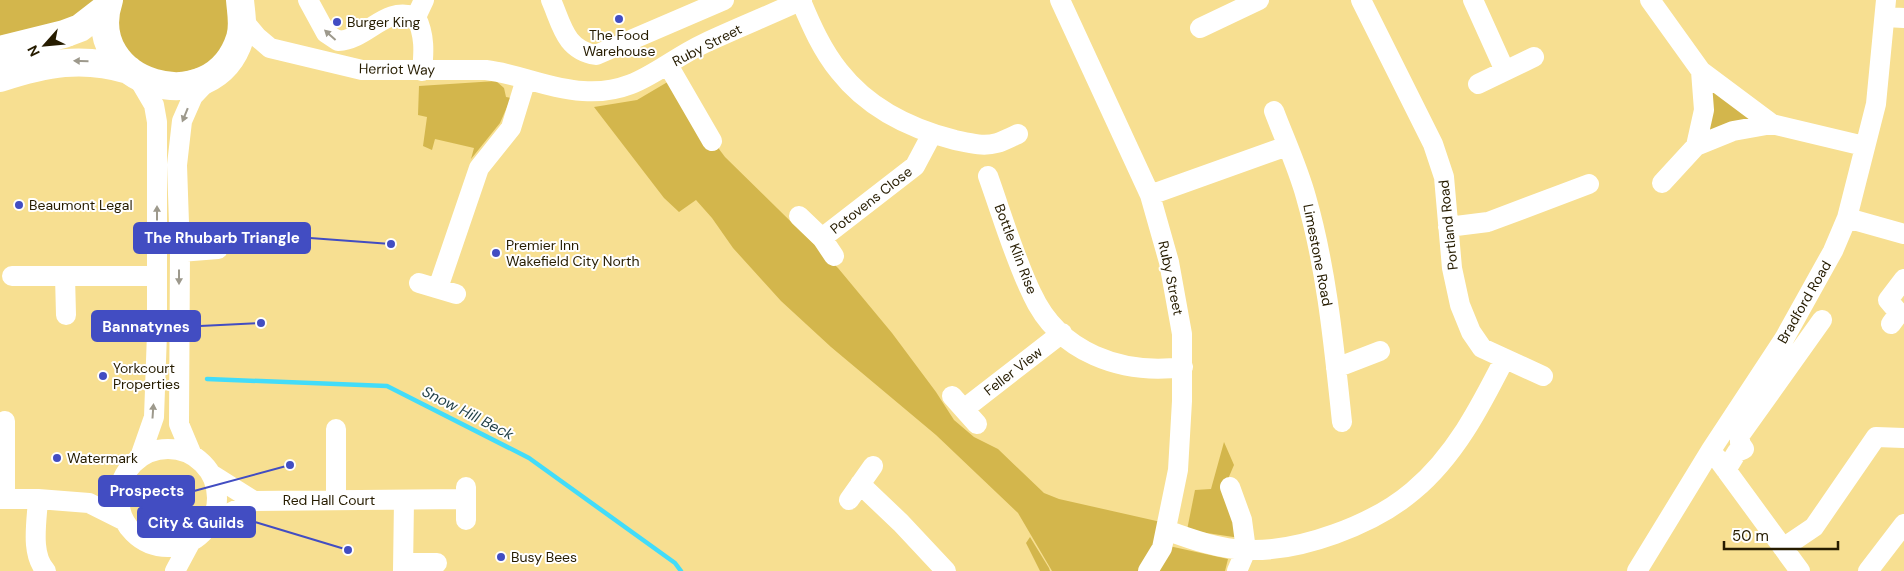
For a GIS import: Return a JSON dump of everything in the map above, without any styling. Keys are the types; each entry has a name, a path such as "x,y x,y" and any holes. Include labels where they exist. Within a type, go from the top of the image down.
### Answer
{"highway":[{"path":"0,50 64,34 80,28 107,4"},
{"path":"107,4 105,24 114,52 133,73 148,83 169,87 187,86 221,67 240,38 241,5"},
{"path":"0,78 67,61 91,62 133,73"}],"street":[{"path":"308,0 326,33 338,41 353,38 388,17 420,9 424,41 422,71"},
{"path":"551,0 571,44 581,53 596,55 724,0"},
{"path":"802,0 824,49 838,71 855,90 900,121 932,134 976,145 997,143 1018,134"},
{"name":"Ruby Street","path":"582,91 623,87 645,80 704,44 802,0"},
{"name":"Ruby Street","path":"1060,0 1150,195 1169,262 1182,334 1183,367 1178,470 1162,548 1148,571"},
{"path":"1200,28 1259,0"},
{"name":"Portland Road","path":"1361,0 1433,144 1444,177 1452,268 1460,305 1471,332 1482,348 1504,360 1542,376"},
{"path":"1473,0 1505,71"},
{"path":"1650,0 1701,71 1772,124 1864,146"},
{"name":"Herriot Way","path":"241,5 257,37 270,48"},
{"name":"Bradford Road","path":"1637,571 1711,450 1788,331 1828,259 1846,218 1876,104 1892,12"},
{"name":"Herriot Way","path":"221,67 256,49 270,48 362,70 486,70 505,72 553,87 582,91"},
{"path":"1478,84 1534,57"},
{"path":"668,65 712,141"},
{"path":"192,455 179,424 180,252 177,165 182,121 194,96 221,67"},
{"path":"1696,146 1704,110 1701,71"},
{"path":"89,503 124,476 140,457 154,417 157,122 154,105 133,73"},
{"path":"438,288 479,168 510,128 526,79"},
{"name":"Limestone Road","path":"1274,111 1306,196 1321,260 1342,422"},
{"path":"1662,182 1696,146 1733,131 1772,124"},
{"name":"Potovens Close","path":"822,238 916,166 932,134"},
{"path":"1150,195 1287,146"},
{"name":"Bottle Klin Rise","path":"988,176 1032,295 1046,316 1062,333 1081,349 1122,366 1165,370 1183,367"},
{"path":"1448,227 1488,222 1589,184"},
{"name":"Potovens Close","path":"799,216 822,238 834,256"},
{"path":"1846,218 1904,234"},
{"path":"180,252 218,249"},
{"path":"12,276 156,276"},
{"path":"65,276 66,315"},
{"path":"1891,324 1899,313 1888,300 1904,279"},
{"path":"1726,470 1737,452 1744,449 1740,443 1740,435 1822,320"},
{"name":"Feller View","path":"977,424 958,402 1062,333"},
{"path":"1336,368 1380,352"},
{"path":"1166,530 1205,544 1246,550 1268,550 1325,537 1376,514 1413,491 1448,454 1476,416 1504,360"},
{"path":"5,421 2,499 38,499 89,503 123,520"},
{"path":"336,429 336,500"},
{"path":"1784,548 1814,527 1876,438 1904,438"},
{"path":"140,457 166,449 180,450 192,455 203,463 212,474 254,501"},
{"path":"1711,450 1800,571"},
{"path":"873,466 854,492 900,522 946,571"},
{"path":"124,476 119,490 119,505 123,520 143,542 157,547 174,548 190,543 203,534 212,522 217,506 217,490 212,474"},
{"path":"1230,487 1242,520 1246,550 1237,571"},
{"name":"Red Hall Court","path":"212,522 254,501 404,500 466,492 466,520"},
{"path":"38,499 36,538 38,560 46,571"},
{"path":"404,500 403,567 437,563"},
{"path":"1868,571 1904,524"},
{"path":"175,571 190,543"},
{"path":"157,547 166,571"}],"shaded area":[{"path":"0,0 240,0 230,58 149,83 105,25 0,50"},
{"path":"1701,71 1772,124 1696,146"},
{"path":"676,77 713,141 725,157 838,268 892,333 936,392 954,420 974,437 998,449 1044,493 1059,499 1161,522 1157,541 1139,571 1052,571 1018,513 936,435 831,347 781,301 733,248 712,218 696,200 679,212 664,198 594,107 637,100"},
{"path":"496,81 504,88 506,97 511,98 500,123 471,159 474,148 435,139 432,150 423,146 427,117 418,115 419,86"},
{"path":"1224,442 1234,465 1225,486 1240,538 1187,530 1195,490 1211,489"},
{"path":"1030,537 1050,571 1040,571 1026,543"},
{"path":"1169,546 1228,559 1225,571 1154,571"}],"waterway":[{"name":"Snow Hill Beck","path":"207,379 387,386 529,458 675,563 681,571"}],"place":[{"name":"The Food Warehouse","path":"619,19"},
{"name":"Burger King","path":"337,22"},
{"name":"Beaumont Legal","path":"19,205"},
{"name":"The Rhubarb Triangle","path":"391,244"},
{"name":"Premier Inn Wakefield City North","path":"496,253"},
{"name":"Bannatynes","path":"261,323"},
{"name":"Yorkcourt Properties","path":"103,376"},
{"name":"Watermark","path":"57,458"},
{"name":"Prospects","path":"290,465"},
{"name":"City & Guilds","path":"348,550"},
{"name":"Busy Bees","path":"501,557"}]}
